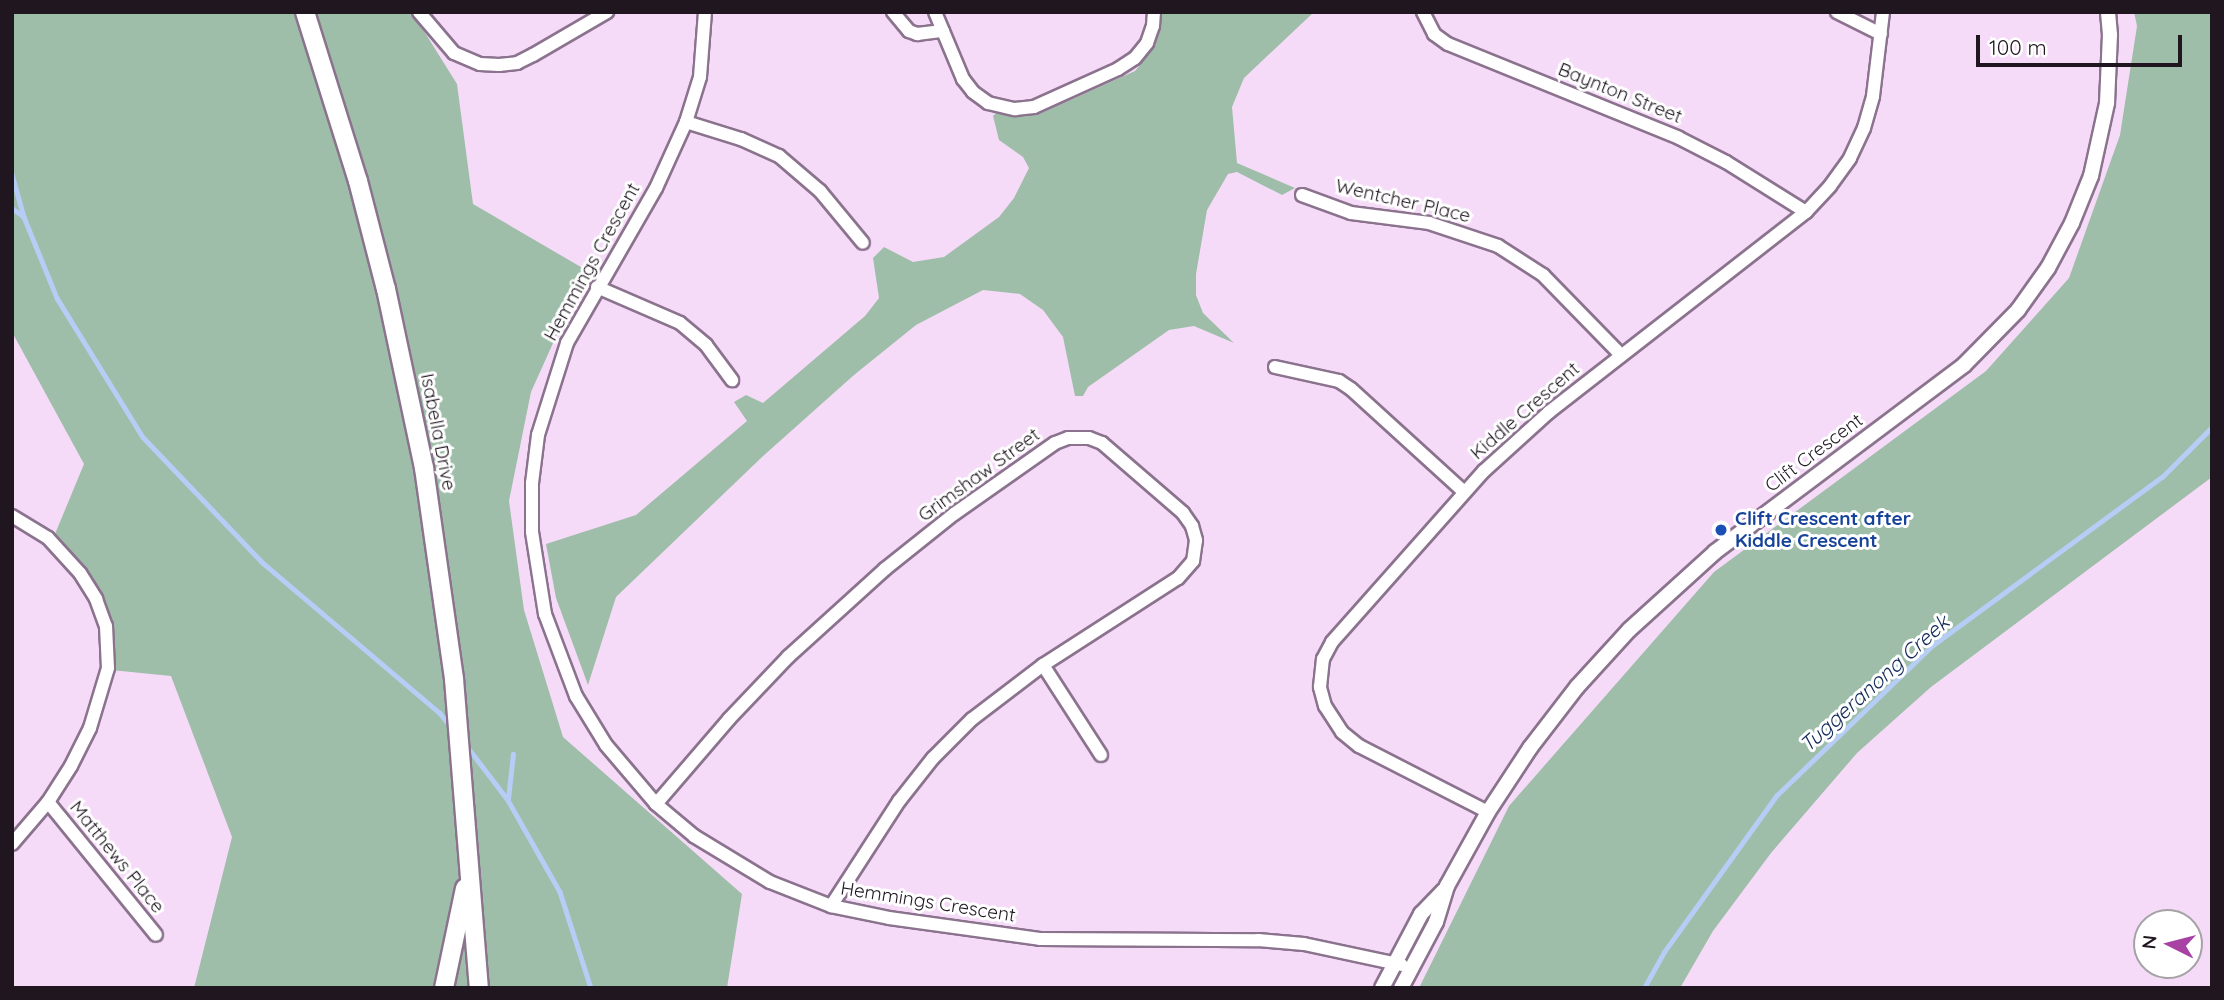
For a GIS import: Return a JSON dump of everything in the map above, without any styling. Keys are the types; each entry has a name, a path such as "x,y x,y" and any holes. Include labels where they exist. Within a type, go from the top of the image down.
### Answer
{"main road":[{"name":"Isabella Drive","path":"305,12 358,181 395,326 436,538 454,679 479,988"},
{"name":"Isabella Drive","path":"444,988 468,872"}],"street":[{"path":"419,12 454,53 480,64 499,65 517,63 607,12"},
{"name":"Hemmings Crescent","path":"705,12 700,77 686,122 656,188 597,288 557,365 538,435 532,484 532,532 545,614 552,636 590,722 624,770 656,804 694,836 736,864 770,882 831,906 889,918 1040,939 1258,940 1304,944 1412,967"},
{"path":"893,12 909,31 917,34 943,31"},
{"path":"935,12 963,79 973,92 988,103 1015,109 1034,107 1118,69 1135,58 1147,43 1153,26 1154,12"},
{"name":"Baynton Street","path":"1423,12 1434,34 1448,44 1679,138 1726,162 1806,212"},
{"path":"1837,12 1881,34"},
{"name":"Kiddle Crescent","path":"1488,812 1359,746 1342,732 1329,715 1320,687 1321,668 1332,642 1464,492 1549,412 1806,212 1830,186 1850,158 1864,128 1873,96 1883,12"},
{"name":"Clift Crescent","path":"1401,988 1436,922 1447,886 1488,812 1530,748 1577,687 1657,603 1730,540 1964,365 2018,310 2048,268 2072,223 2091,176 2108,94 2108,12"},
{"path":"686,122 741,139 779,156 802,172 863,243"},
{"name":"Wentcher Place","path":"1302,195 1351,213 1429,223 1498,246 1543,275 1621,355"},
{"path":"597,288 680,323 706,345 732,380"},
{"path":"1275,367 1339,381 1464,492"},
{"name":"Grimshaw Street","path":"656,804 788,657 885,569 954,514 1055,443 1068,438 1089,438 1113,450 1183,513 1192,526 1197,547 1193,561 1178,578 1043,665 993,701 933,758 899,801 831,906"},
{"path":"12,516 48,538 80,573 96,599 108,640 106,682 90,728 71,766 48,802 12,844"},
{"path":"1043,665 1101,755"},
{"name":"Matthews Place","path":"48,802 156,935"},
{"name":"Clift Crescent","path":"1382,988 1421,914 1447,886"}],"green space":[{"path":"12,12 412,12 457,84 473,204 586,270 531,392 509,501 524,610 563,737 742,894 727,988 194,988 232,837 171,676 111,670 99,597 84,566 55,534 84,464 12,332"},
{"path":"1161,12 1314,12 1244,78 1232,107 1237,163 1295,188 1282,195 1237,172 1228,174 1207,210 1196,274 1196,295 1203,313 1234,343 1194,326 1169,330 1088,387 1083,396 1075,396 1063,337 1043,310 1020,294 983,290 916,325 854,375 761,458 616,597 588,685 556,598 546,544 636,515 747,421 734,402 746,395 763,403 865,316 879,298 873,258 884,247 913,262 944,257 999,217 1014,198 1029,168 1023,157 999,140 993,116 996,113 1023,116 1039,114 1135,71 1158,37"},
{"path":"2134,12 2212,12 2212,477 1931,687 1857,753 1771,853 1713,931 1680,988 1419,988 1509,806 1714,572 1986,371 2069,278 2120,135 2137,26"}],"waterway":[{"path":"12,174 24,217 57,298 143,437 263,563 440,713 451,727"},
{"path":"12,208 23,216"},
{"name":"Tuggeranong Creek","path":"1644,988 1664,952 1777,795 1933,645 2162,477 2212,427"},
{"path":"466,745 508,800 560,892 591,988"},
{"path":"508,799 513,754"}],"place":[{"name":"Clift Crescent after Kiddle Crescent","path":"1721,530"}]}
